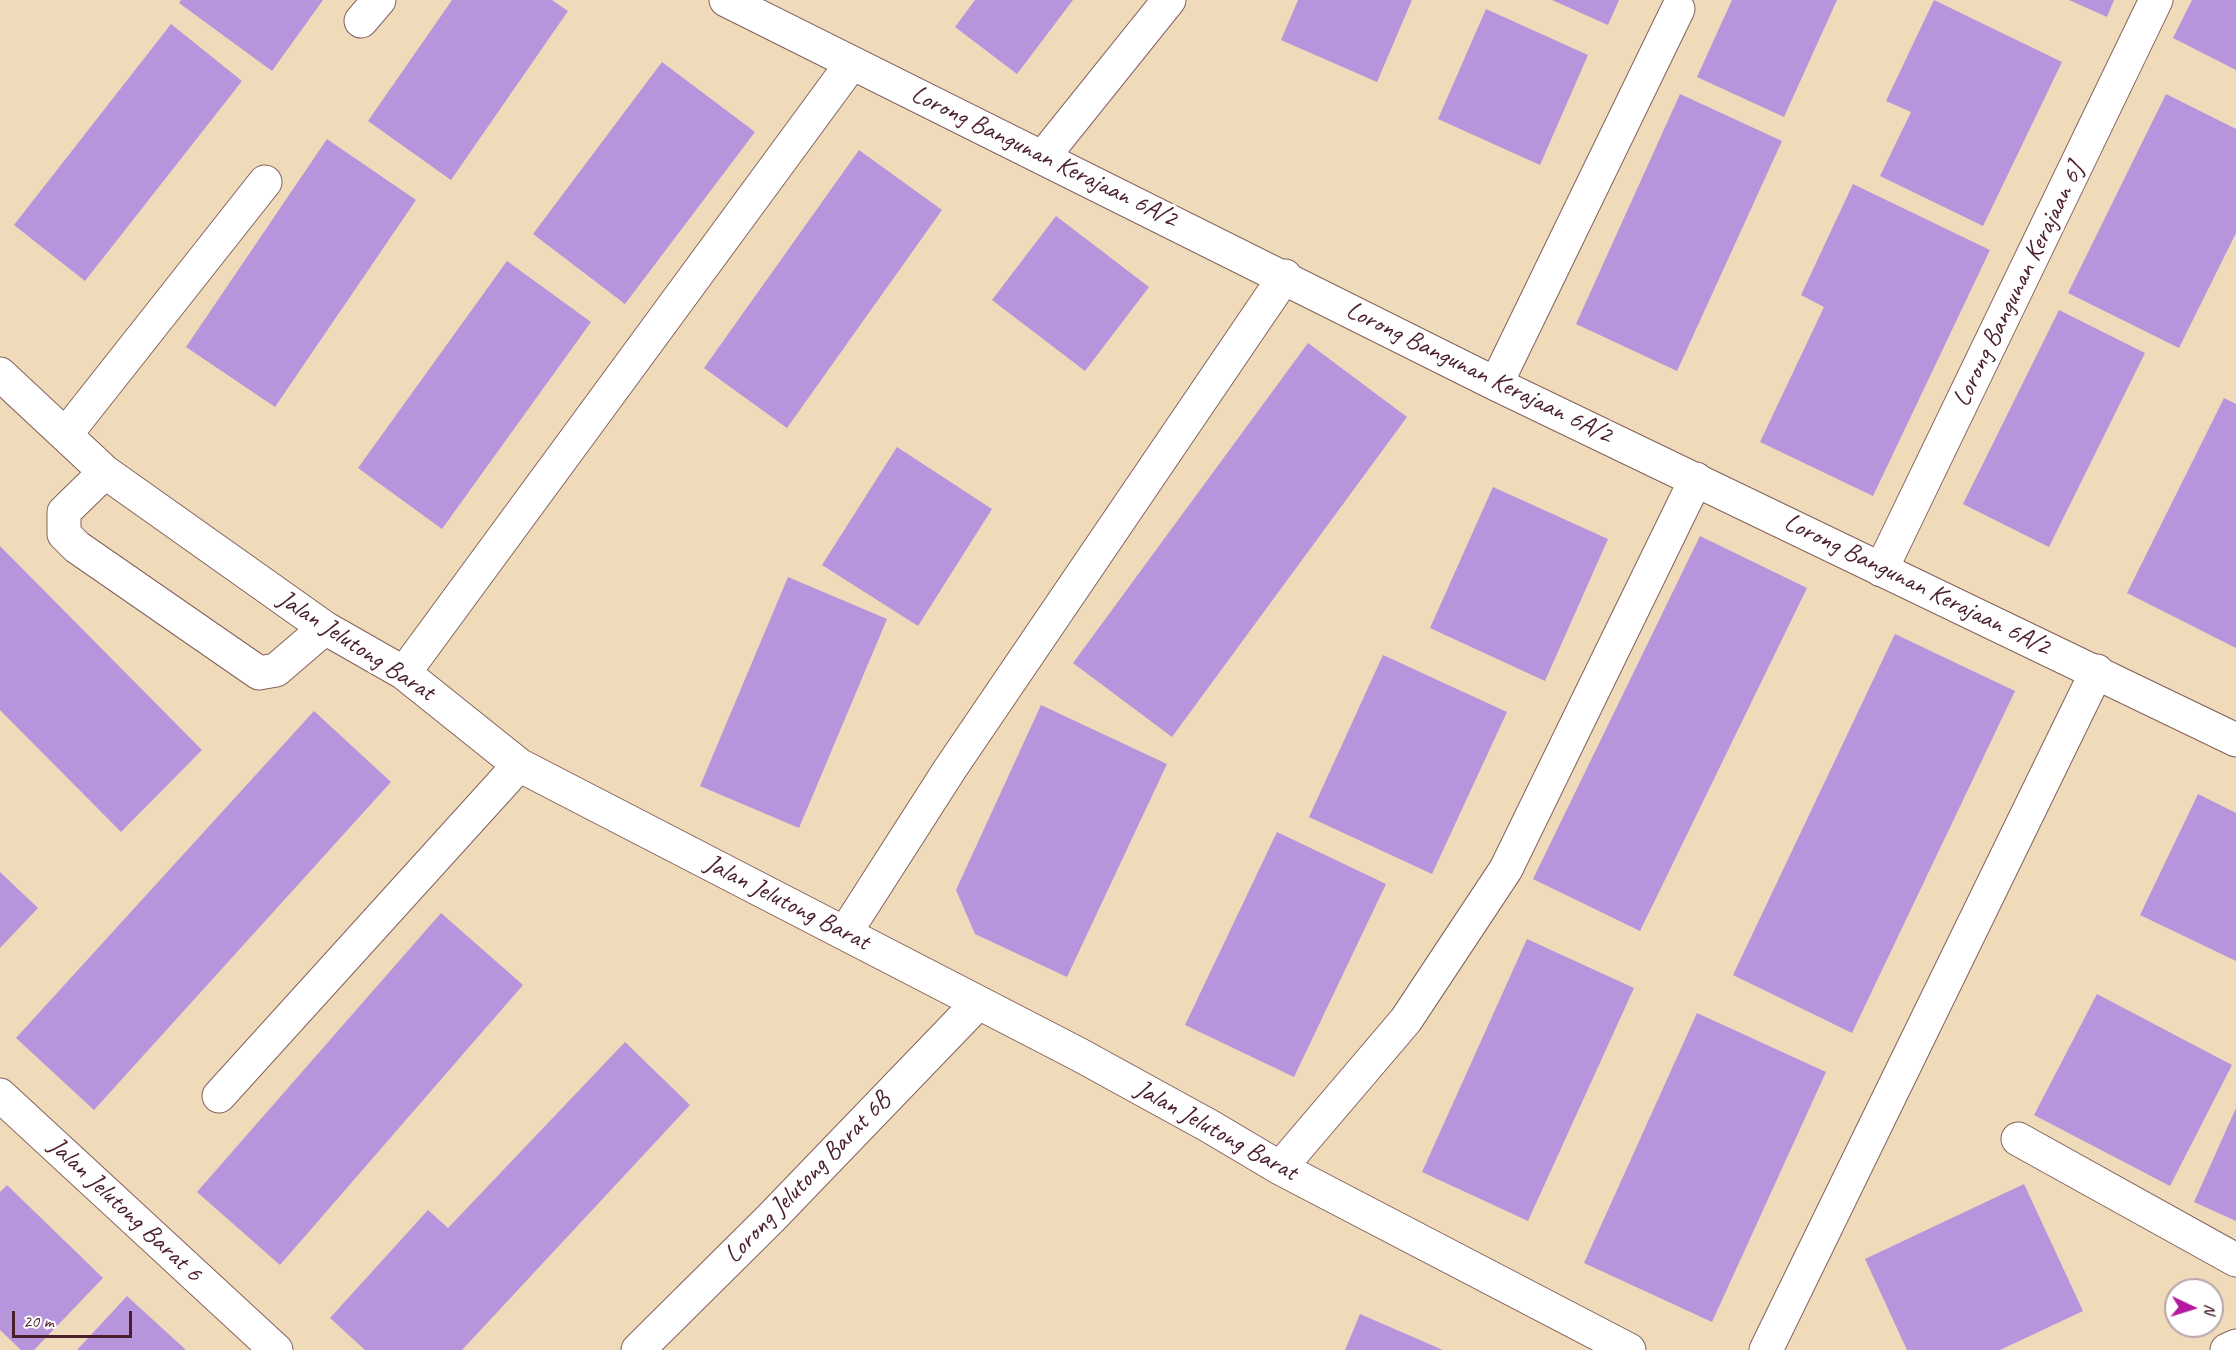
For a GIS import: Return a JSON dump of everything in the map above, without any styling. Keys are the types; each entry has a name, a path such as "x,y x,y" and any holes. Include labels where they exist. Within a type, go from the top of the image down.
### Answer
{"street":[{"name":"Lorong Bangunan Kerajaan 6A/2","path":"726,0 1285,276 1496,384 1881,570 2097,671 2236,740"},
{"path":"1043,157 1169,0"},
{"name":"Lorong Bangunan Kerajaan 6J","path":"1881,570 2156,0"},
{"path":"1496,384 1678,9"},
{"path":"404,673 852,63"},
{"path":"66,434 265,182"},
{"path":"845,933 950,769 1285,276"},
{"name":"Jalan Jelutong Barat","path":"0,374 105,472 326,628 404,673 519,765 845,933 977,1004 1080,1055 1593,1341 1629,1350"},
{"path":"105,472 64,512 64,534 77,547 260,672 276,670 326,628"},
{"path":"1280,1168 1406,1020 1506,869 1696,479"},
{"path":"1766,1350 2097,671"},
{"path":"219,1096 519,765"},
{"name":"Lorong Jelutong Barat 6B","path":"638,1350 771,1218 977,1004"},
{"name":"Jalan Jelutong Barat 6","path":"0,1095 276,1350"},
{"path":"2018,1139 2227,1252 2236,1260"},
{"path":"2227,1350 2236,1346"}],"building":[{"path":"181,0 323,0 272,71 179,3"},
{"path":"452,0 552,0 568,11 451,180 368,121"},
{"path":"975,0 1073,0 1017,74 955,27"},
{"path":"1298,0 1412,0 1377,82 1281,40"},
{"path":"1552,0 1619,0 1608,25"},
{"path":"1732,0 1837,0 1784,117 1697,77"},
{"path":"1934,0 2062,62 1983,226 1880,176 1911,112 1886,101"},
{"path":"2069,0 2114,0 2107,17"},
{"path":"2192,0 2236,0 2236,70 2173,38"},
{"path":"1486,9 1588,55 1540,165 1438,119"},
{"path":"171,24 242,81 85,281 14,225"},
{"path":"662,62 755,132 625,304 533,234"},
{"path":"1680,94 1782,141 1677,371 1576,324"},
{"path":"2166,94 2236,129 2236,233 2179,348 2068,293"},
{"path":"327,139 416,200 275,407 186,347"},
{"path":"859,150 942,210 787,428 704,368"},
{"path":"1853,184 1990,250 1873,496 1760,442 1824,307 1801,295"},
{"path":"1056,216 1149,287 1085,371 992,300"},
{"path":"507,261 591,322 442,529 358,468"},
{"path":"2059,310 2145,353 2049,547 1963,504"},
{"path":"1308,343 1407,417 1172,737 1073,663"},
{"path":"2224,398 2236,404 2236,648 2127,593"},
{"path":"897,447 992,509 918,626 822,565"},
{"path":"1493,487 1608,539 1545,681 1430,628"},
{"path":"1700,536 1807,588 1640,931 1533,879"},
{"path":"0,546 202,750 121,832 0,710"},
{"path":"788,577 887,619 799,828 700,786"},
{"path":"1895,634 2015,691 1852,1033 1733,975"},
{"path":"1383,655 1507,712 1432,874 1309,817"},
{"path":"1041,705 1167,764 1067,977 975,934 956,890"},
{"path":"314,711 391,782 94,1110 16,1038"},
{"path":"2198,794 2236,813 2236,961 2140,915"},
{"path":"1277,832 1386,884 1294,1077 1185,1025"},
{"path":"0,872 38,908 0,948"},
{"path":"441,913 523,985 280,1265 197,1192"},
{"path":"1527,939 1634,988 1528,1221 1422,1172"},
{"path":"2097,994 2232,1065 2170,1186 2034,1115"},
{"path":"1697,1013 1826,1072 1712,1322 1584,1263"},
{"path":"625,1042 690,1105 462,1350 365,1350 330,1318 428,1210 448,1228"},
{"path":"2236,1108 2236,1221 2194,1202"},
{"path":"2024,1184 2083,1311 2000,1350 1907,1350 1865,1259"},
{"path":"7,1185 103,1278 34,1350 21,1350 0,1330 0,1192"},
{"path":"127,1296 186,1350 77,1350"},
{"path":"1360,1314 1443,1350 1345,1350"}]}
